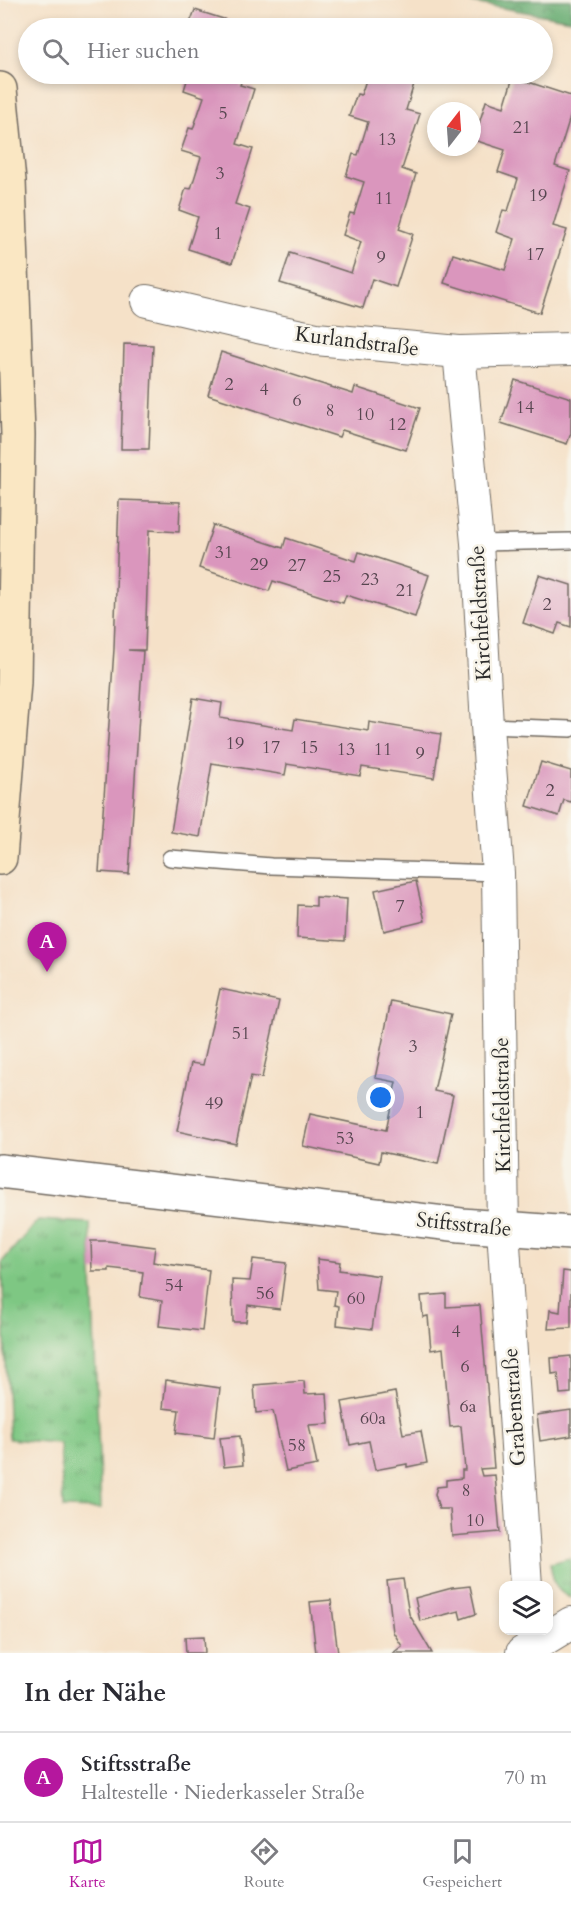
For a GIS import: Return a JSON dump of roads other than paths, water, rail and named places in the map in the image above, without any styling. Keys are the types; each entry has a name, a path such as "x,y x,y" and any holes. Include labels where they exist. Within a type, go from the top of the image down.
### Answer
{"main road":[{"path":"0,89 9,181 18,435 14,682 0,858"}],"street":[{"name":"Kurlandstraße","path":"147,301 316,339 459,352 571,349"},
{"name":"Kirchfeldstraße","path":"459,352 477,543 498,873 504,1152 503,1229"},
{"name":"Stiftsstraße","path":"0,1171 503,1229 571,1233"},
{"name":"Grabenstraße","path":"503,1229 526,1581"},
{"path":"528,1646 571,1623"}],"lane":[{"path":"477,543 571,541"},
{"path":"487,726 571,729"},
{"path":"170,858 271,866 498,873"}],"place":[{"name":"Stiftsstraße","path":"47,972"}]}
